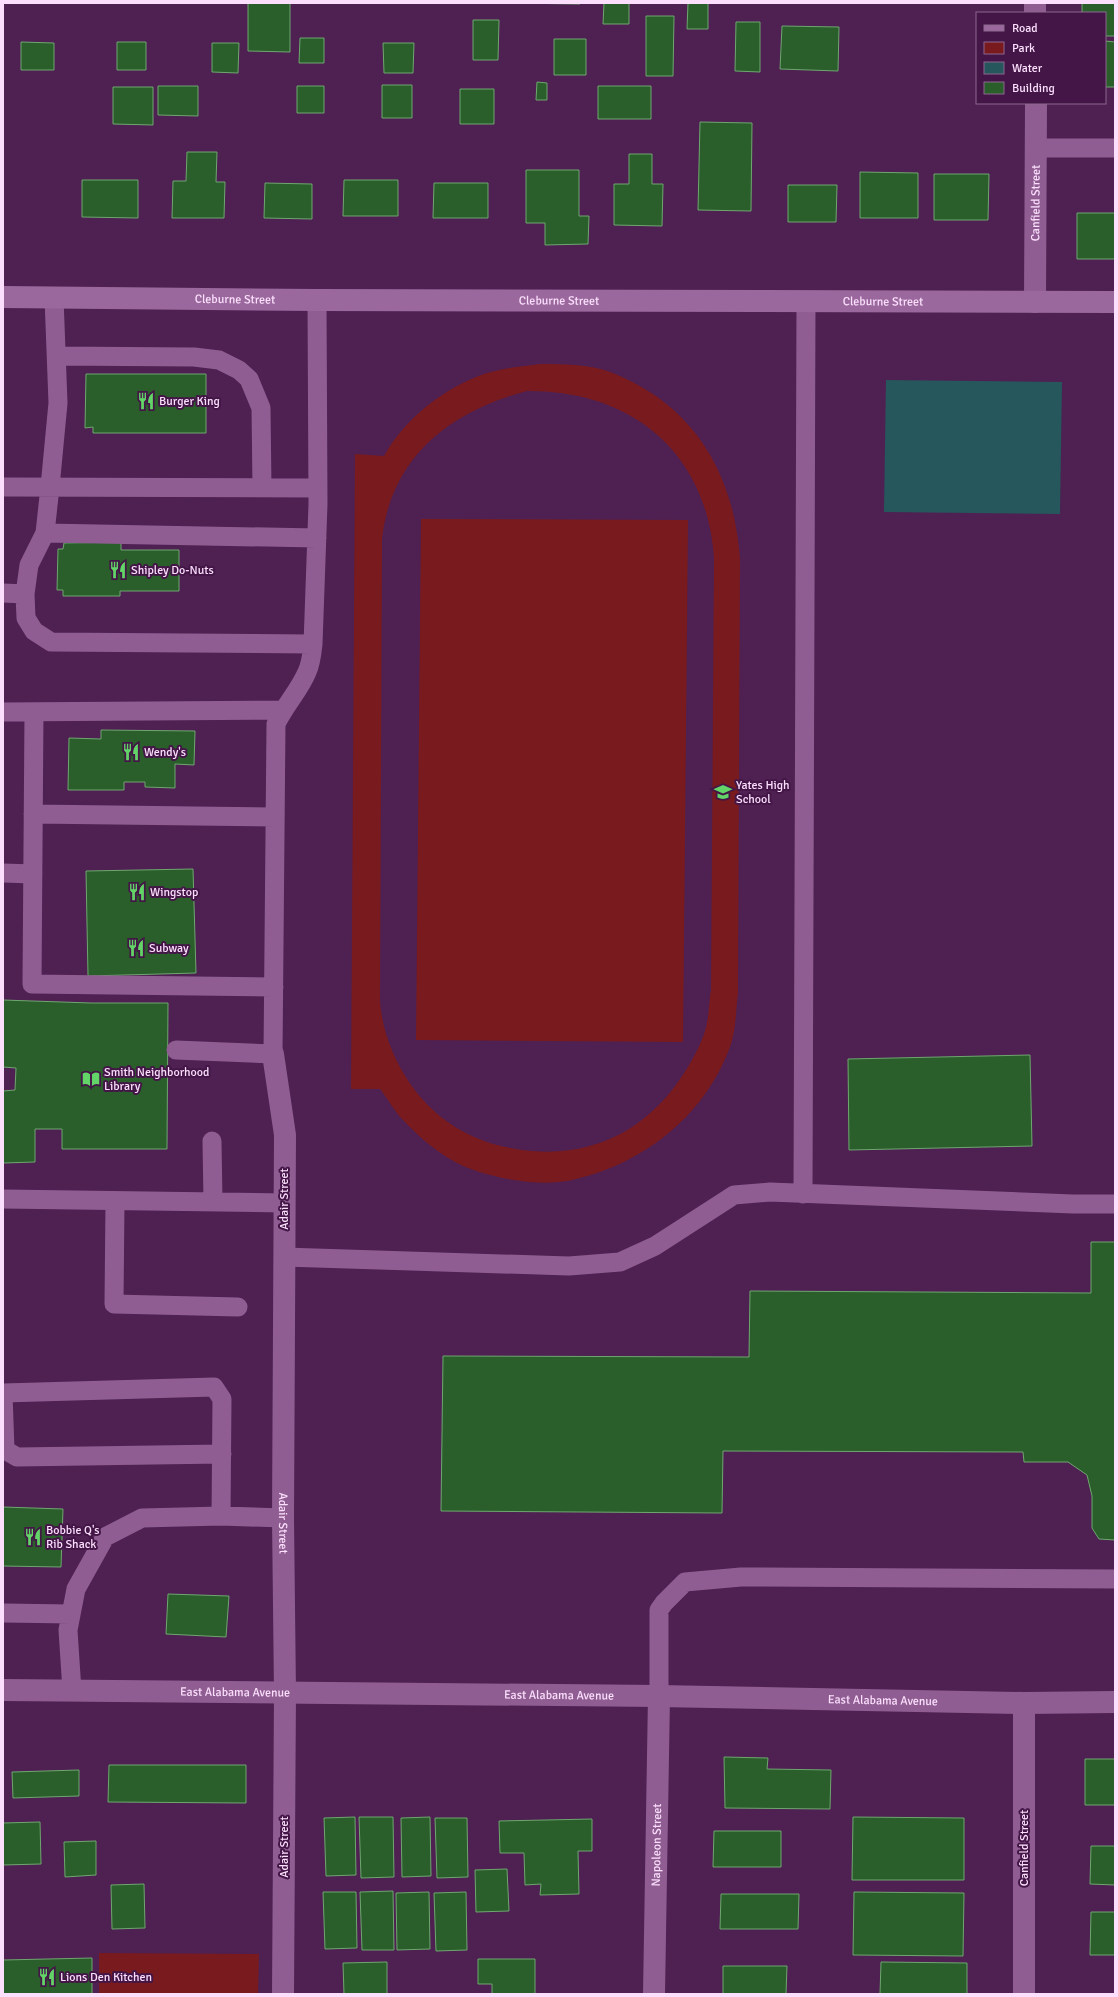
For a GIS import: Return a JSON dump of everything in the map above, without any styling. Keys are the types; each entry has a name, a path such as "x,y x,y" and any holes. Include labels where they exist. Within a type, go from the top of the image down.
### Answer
{"main road":[{"name":"Cleburne Street","path":"3,298 1115,302"}],"street":[{"name":"Canfield Street","path":"1035,302 1037,148 1036,104"},
{"name":"Adair Street","path":"273,1054 285,1135 283,1518 285,1693 283,1994"},
{"name":"East Alabama Avenue","path":"3,1690 1115,1702"},
{"name":"Napoleon Street","path":"654,1994 659,1696"},
{"name":"Canfield Street","path":"1024,1702 1024,1994"}],"lane":[{"path":"1037,148 1115,148"},
{"path":"54,298 58,403 50,487 45,533 29,565 25,594 26,618 34,631 51,642 314,644"},
{"path":"176,1050 273,1054 276,724 283,710 298,689 308,671 314,644 318,488 317,300"},
{"path":"803,1194 806,302"},
{"path":"57,356 194,357 219,360 239,370 249,379 261,408 262,488"},
{"path":"3,487 318,488"},
{"path":"45,533 317,538"},
{"path":"3,593 25,594"},
{"path":"3,712 283,710"},
{"path":"34,712 32,984 274,987"},
{"path":"33,814 275,817"},
{"path":"3,873 33,874"},
{"path":"212,1141 213,1202"},
{"path":"284,1257 569,1266 620,1262 655,1246 734,1195 770,1192 1073,1204 1115,1204"},
{"path":"3,1199 284,1203"},
{"path":"115,1201 114,1304 238,1307"},
{"path":"221,1516 222,1454 222,1399 214,1387 3,1393 4,1450 17,1457 222,1454"},
{"path":"72,1691 68,1630 76,1590 105,1537 142,1518 221,1516 283,1518"},
{"path":"659,1696 659,1610 685,1582 741,1577 1115,1580"},
{"path":"3,1612 71,1614"}],"green space":[{"path":"541,364 577,365 613,373 642,387 667,404 688,424 705,446 719,471 729,499 736,528 740,559 738,993 733,1038 720,1069 707,1092 690,1113 671,1131 650,1147 627,1160 602,1171 563,1182 548,1183 519,1181 489,1175 463,1166 439,1152 416,1133 394,1109 380,1089 351,1089 355,454 384,456 403,429 415,417 441,395 471,379 507,368","holes":["527,391 565,394 599,402 630,415 657,434 679,458 696,487 708,520 714,558 711,990 707,1023 704,1035 698,1048 686,1070 671,1092 654,1110 634,1125 614,1137 591,1146 542,1152 500,1146 485,1141 470,1135 444,1119 421,1098 411,1085 394,1055 383,1023 380,1001 382,539 388,510 398,484 412,461 429,442 450,425 473,411 499,400"]},
{"path":"421,519 688,520 683,1042 416,1040"},
{"path":"99,1953 259,1954 258,1994 99,1994"}],"water":[{"path":"886,380 1062,382 1060,514 884,512"}],"building":[{"path":"248,3 290,3 290,52 248,51"},
{"path":"510,3 580,3 580,4"},
{"path":"604,3 629,3 629,24 603,24"},
{"path":"688,3 708,3 708,29 687,29"},
{"path":"1082,3 1115,3 1115,36 1106,36 1106,12 1082,12"},
{"path":"646,16 674,16 673,76 646,76"},
{"path":"473,20 499,20 498,60 473,60"},
{"path":"736,22 760,22 760,72 735,71"},
{"path":"782,26 839,27 838,71 780,69"},
{"path":"300,38 324,38 324,63 299,63"},
{"path":"554,39 586,39 586,75 554,75"},
{"path":"1106,41 1115,42 1115,87 1106,87"},
{"path":"21,42 54,43 54,70 21,70"},
{"path":"117,42 146,42 146,70 117,70"},
{"path":"212,43 239,43 238,73 212,72"},
{"path":"383,43 414,43 413,73 384,73"},
{"path":"537,82 547,83 547,100 536,100"},
{"path":"382,85 412,85 412,118 382,118"},
{"path":"158,86 198,86 198,116 158,115"},
{"path":"297,86 324,86 324,113 297,113"},
{"path":"598,86 651,86 651,119 598,119"},
{"path":"113,87 153,87 153,125 113,124"},
{"path":"460,89 494,89 494,124 460,124"},
{"path":"700,122 752,123 751,211 698,210"},
{"path":"187,152 217,152 216,182 225,182 224,218 172,218 173,181 186,181"},
{"path":"629,154 652,154 652,184 663,184 662,226 614,225 614,184 629,184"},
{"path":"526,170 579,170 579,216 589,216 588,244 545,245 545,223 526,223"},
{"path":"860,172 918,173 918,218 860,218"},
{"path":"934,174 989,174 988,220 934,220"},
{"path":"82,180 138,180 138,218 82,217"},
{"path":"344,180 398,180 398,216 343,216"},
{"path":"265,183 312,184 312,219 264,218"},
{"path":"434,183 488,183 488,218 433,218"},
{"path":"788,185 837,185 836,222 788,222"},
{"path":"1077,213 1115,213 1115,259 1077,259"},
{"name":"Burger King","path":"86,374 206,374 206,433 93,433 93,427 85,428"},
{"name":"Shipley Do-Nuts","path":"121,542 121,550 179,550 179,591 120,591 120,596 63,596 63,590 57,590 58,549 63,549 64,543"},
{"name":"Wendy's","path":"101,730 195,731 194,765 175,764 175,788 145,787 145,782 124,782 124,790 68,790 69,738 101,739"},
{"path":"193,869 196,973 88,976 86,871"},
{"name":"Smith Neighborhood Library","path":"3,1000 91,1003 168,1003 167,1149 62,1149 62,1129 35,1129 35,1162 3,1163 3,1091 15,1090 16,1068 3,1067"},
{"path":"1030,1055 1032,1146 849,1150 848,1059"},
{"path":"1091,1242 1115,1242 1115,1540 1099,1539 1092,1528 1092,1496 1087,1475 1068,1462 1024,1462 1023,1452 723,1451 722,1513 441,1511 443,1356 749,1357 750,1291 1091,1293"},
{"name":"Bobbie Q's Rib Shack","path":"3,1507 63,1509 61,1567 3,1566"},
{"path":"168,1594 229,1596 226,1637 166,1634"},
{"path":"724,1757 768,1758 767,1769 831,1770 830,1809 725,1808"},
{"path":"1085,1759 1115,1759 1115,1805 1085,1805"},
{"path":"109,1765 246,1765 246,1803 108,1802"},
{"path":"79,1770 79,1796 13,1798 12,1772"},
{"path":"355,1817 356,1875 326,1876 324,1818"},
{"path":"359,1817 393,1817 394,1877 361,1878"},
{"path":"430,1817 431,1876 402,1877 401,1818"},
{"path":"853,1817 964,1818 964,1880 852,1880"},
{"path":"435,1818 467,1818 468,1877 437,1878"},
{"path":"592,1819 592,1851 578,1851 579,1894 540,1895 541,1884 525,1885 524,1853 500,1853 499,1821"},
{"path":"40,1822 41,1864 3,1865 3,1823"},
{"path":"714,1831 781,1831 781,1867 713,1867"},
{"path":"96,1841 96,1875 65,1877 64,1842"},
{"path":"1091,1846 1115,1846 1115,1885 1090,1884"},
{"path":"507,1869 509,1911 476,1912 475,1870"},
{"path":"144,1884 145,1928 112,1929 111,1885"},
{"path":"393,1891 394,1950 362,1950 360,1892"},
{"path":"323,1892 356,1892 357,1948 325,1949"},
{"path":"429,1892 430,1949 397,1950 396,1893"},
{"path":"466,1892 467,1950 436,1951 434,1893"},
{"path":"854,1892 964,1893 963,1956 853,1955"},
{"path":"721,1894 799,1894 798,1929 720,1929"},
{"path":"1091,1912 1115,1912 1115,1955 1090,1955"},
{"name":"Lions Den Kitchen","path":"92,1958 92,1994 3,1994 3,1960"},
{"path":"478,1959 535,1959 535,1994 492,1994 492,1984 478,1984"},
{"path":"387,1962 387,1994 344,1994 343,1963"},
{"path":"881,1962 967,1963 967,1994 880,1994"},
{"path":"723,1966 787,1966 786,1994 723,1994"}],"place":[{"name":"Burger King","path":"146,401"},
{"name":"Shipley Do-Nuts","path":"118,570"},
{"name":"Wendy's","path":"131,752"},
{"name":"Yates High School","path":"723,792"},
{"name":"Wingstop","path":"137,892"},
{"name":"Subway","path":"136,948"},
{"name":"Smith Neighborhood Library","path":"91,1079"},
{"name":"Bobbie Q's Rib Shack","path":"33,1537"},
{"name":"Lions Den Kitchen","path":"47,1977"}]}
